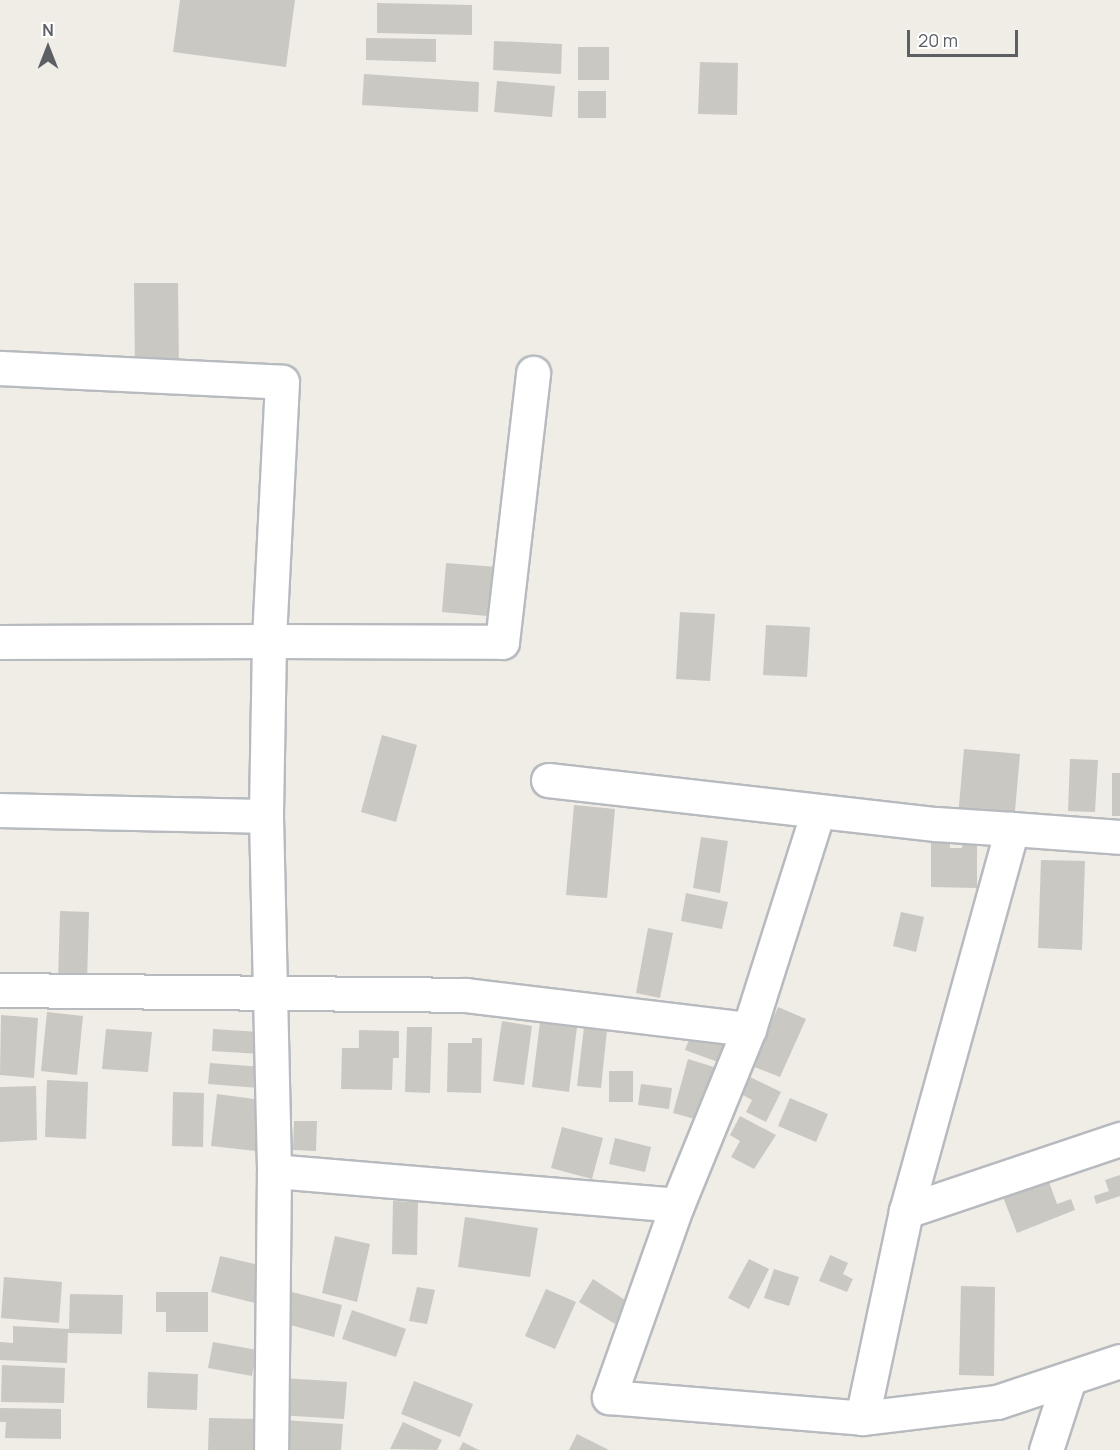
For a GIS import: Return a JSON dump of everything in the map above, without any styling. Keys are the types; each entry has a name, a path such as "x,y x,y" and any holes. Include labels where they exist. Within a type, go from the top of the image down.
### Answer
{"street":[{"path":"0,368 282,382 269,641 266,816 274,1171 271,1450"},
{"path":"0,642 502,642 533,373"},
{"path":"548,780 936,824 1120,837"},
{"path":"0,810 266,816"},
{"path":"818,812 749,1029 677,1205 609,1397 862,1418 997,1402 1120,1361"},
{"path":"862,1418 906,1211 1012,829"},
{"path":"0,990 466,995 749,1029"},
{"path":"906,1211 1120,1138"},
{"path":"274,1171 677,1205"},
{"path":"1046,1450 1069,1379"}],"building":[{"path":"180,0 295,0 286,67 173,52"},
{"path":"377,3 472,5 472,35 377,33"},
{"path":"366,38 436,39 436,62 366,60"},
{"path":"494,41 562,44 561,74 493,70"},
{"path":"578,47 609,47 609,80 578,80"},
{"path":"700,62 738,63 737,115 698,114"},
{"path":"364,74 479,82 478,112 362,105"},
{"path":"497,81 555,86 552,117 494,112"},
{"path":"578,91 606,91 606,118 578,118"},
{"path":"134,283 178,283 179,369 135,370"},
{"path":"446,563 524,569 520,619 442,612"},
{"path":"680,612 715,614 710,681 676,679"},
{"path":"766,625 810,627 807,677 763,675"},
{"path":"382,735 417,745 396,822 361,812"},
{"path":"964,749 1020,754 1014,822 958,817"},
{"path":"1070,759 1098,760 1095,812 1068,811"},
{"path":"1112,773 1120,773 1120,816 1112,816"},
{"path":"574,805 615,809 607,898 566,895"},
{"path":"931,836 950,836 950,848 962,848 962,837 977,837 977,888 931,887"},
{"path":"701,837 728,841 720,893 693,888"},
{"path":"1041,860 1085,861 1082,950 1038,948"},
{"path":"686,893 728,902 722,929 681,921"},
{"path":"60,911 89,912 87,982 58,982"},
{"path":"901,912 924,917 916,952 893,946"},
{"path":"648,928 673,933 660,998 636,993"},
{"path":"778,1007 806,1019 780,1077 752,1066"},
{"path":"47,1012 83,1016 77,1075 41,1071"},
{"path":"1,1015 38,1018 34,1078 0,1075"},
{"path":"502,1021 532,1026 524,1085 493,1081"},
{"path":"540,1022 577,1027 569,1092 532,1087"},
{"path":"407,1027 432,1027 430,1093 405,1092"},
{"path":"584,1027 607,1030 601,1088 577,1086"},
{"path":"106,1029 152,1032 148,1072 102,1069"},
{"path":"213,1029 260,1032 259,1054 212,1051"},
{"path":"359,1030 399,1031 399,1058 393,1058 392,1090 341,1089 342,1048 359,1048"},
{"path":"692,1032 736,1047 729,1066 685,1050"},
{"path":"472,1038 482,1038 481,1093 447,1092 448,1043 472,1043"},
{"path":"688,1059 717,1068 702,1121 673,1113"},
{"path":"210,1063 262,1067 260,1088 208,1084"},
{"path":"609,1071 633,1071 633,1102 609,1102"},
{"path":"748,1076 781,1092 766,1122 746,1112 752,1100 739,1093"},
{"path":"47,1080 88,1082 86,1139 45,1137"},
{"path":"641,1084 672,1088 669,1109 638,1105"},
{"path":"36,1086 37,1140 0,1142 0,1087"},
{"path":"173,1092 204,1093 203,1147 172,1146"},
{"path":"217,1094 262,1100 256,1151 211,1146"},
{"path":"790,1098 828,1114 816,1142 778,1126"},
{"path":"740,1116 776,1135 754,1169 731,1157 740,1141 730,1135"},
{"path":"294,1121 317,1121 316,1151 293,1150"},
{"path":"562,1127 603,1138 592,1179 551,1168"},
{"path":"615,1138 651,1147 645,1172 609,1164"},
{"path":"1046,1174 1057,1204 1071,1199 1075,1210 1017,1233 1001,1192"},
{"path":"1120,1175 1120,1196 1096,1204 1094,1196 1109,1191 1105,1180"},
{"path":"393,1201 418,1202 417,1255 392,1254"},
{"path":"465,1217 538,1228 530,1277 458,1267"},
{"path":"335,1236 370,1244 357,1302 322,1293"},
{"path":"830,1255 848,1263 843,1274 853,1279 847,1292 819,1281"},
{"path":"220,1256 264,1266 255,1303 211,1292"},
{"path":"749,1259 769,1269 749,1309 728,1298"},
{"path":"774,1269 799,1277 789,1306 764,1298"},
{"path":"4,1277 62,1282 59,1323 1,1318"},
{"path":"593,1279 628,1302 615,1324 579,1302"},
{"path":"961,1286 995,1287 994,1376 959,1375"},
{"path":"417,1287 435,1290 427,1324 409,1321"},
{"path":"546,1289 576,1302 555,1349 525,1336"},
{"path":"156,1292 208,1292 208,1332 166,1332 166,1312 156,1312"},
{"path":"292,1292 342,1305 334,1337 283,1323"},
{"path":"70,1294 123,1295 122,1334 68,1333 67,1363 0,1360 0,1342 13,1343 13,1326 69,1329"},
{"path":"352,1310 406,1329 396,1357 342,1339"},
{"path":"213,1342 257,1350 252,1376 208,1368"},
{"path":"2,1365 65,1368 64,1403 1,1402"},
{"path":"148,1372 198,1374 197,1410 147,1408"},
{"path":"281,1378 347,1382 344,1419 278,1415"},
{"path":"414,1381 473,1404 460,1437 401,1414"},
{"path":"0,1408 61,1409 61,1439 5,1438 6,1422 0,1422"},
{"path":"209,1418 257,1419 256,1450 208,1450"},
{"path":"283,1420 343,1424 341,1450 281,1450"},
{"path":"403,1422 442,1440 437,1450 390,1449"},
{"path":"577,1434 609,1450 569,1450"},
{"path":"463,1442 479,1450 459,1450"}]}
